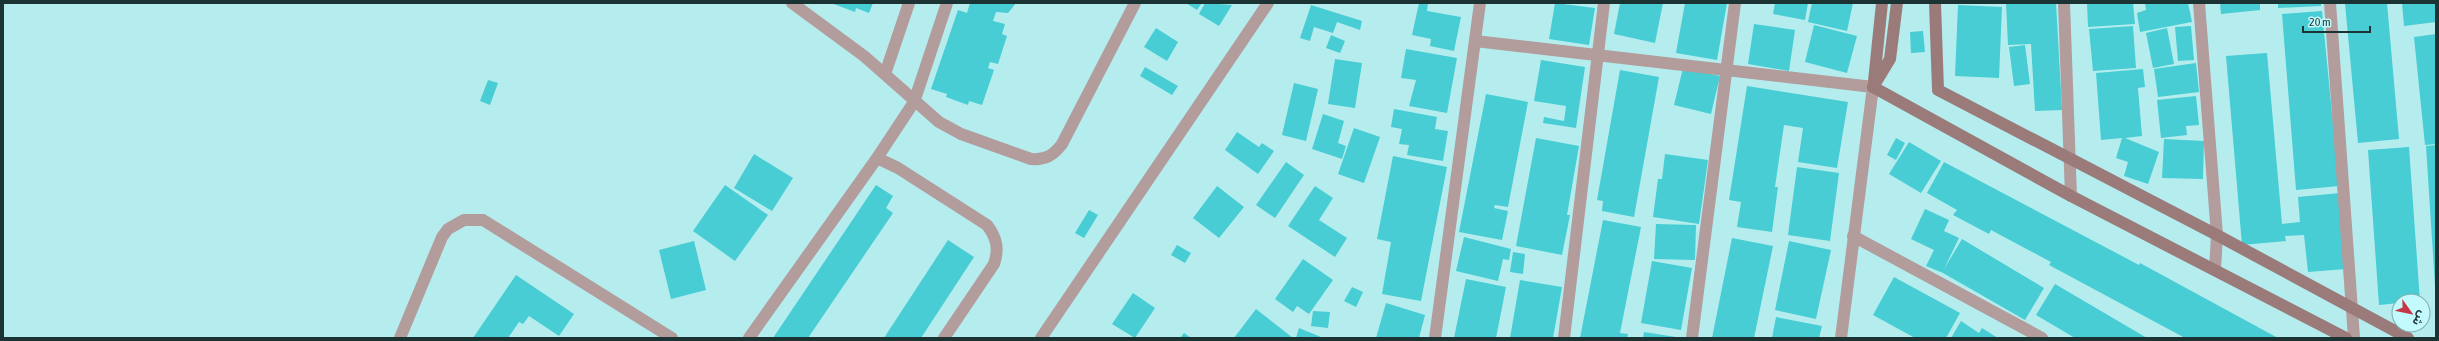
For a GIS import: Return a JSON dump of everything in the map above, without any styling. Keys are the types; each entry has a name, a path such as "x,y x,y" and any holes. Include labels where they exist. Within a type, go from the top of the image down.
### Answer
{"street":[{"path":"792,3 844,40 939,122 961,134 1031,159 1046,158 1052,155 1062,144 1135,3"},
{"path":"885,74 909,3"},
{"path":"749,338 878,158 914,102 947,3"},
{"path":"1041,338 1268,3"},
{"path":"1435,338 1480,3"},
{"path":"1564,338 1604,3"},
{"path":"1692,338 1735,3"},
{"path":"1841,338 1873,87 1882,3"},
{"path":"1873,87 1890,59 1897,3"},
{"path":"1935,3 1938,90 2071,161 2217,235 2408,338"},
{"path":"2064,3 2071,161 2071,196"},
{"path":"2199,3 2217,235 2215,270"},
{"path":"2330,3 2354,310 2354,338"},
{"path":"1475,41 1727,68 1873,87 2071,196 2346,338"},
{"path":"878,158 898,168 987,225 996,240 996,256 994,264 944,338"},
{"path":"400,338 442,237 455,223 473,219 490,224 672,338"},
{"path":"1853,236 2042,338"}],"building":[{"path":"831,3 873,3 869,13 856,8 855,12"},
{"path":"970,3 1016,3 1008,13 996,12 993,21 1005,24 1002,34 1007,36 998,64 990,62 988,68 994,70 982,105 969,101 968,105 946,97 947,94 931,89 958,10 967,13"},
{"path":"1186,3 1202,3 1197,10"},
{"path":"1205,3 1232,5 1219,26 1199,14"},
{"path":"1419,3 1428,3 1427,11 1461,17 1454,51 1430,46 1431,39 1412,35"},
{"path":"1555,3 1595,8 1589,45 1549,39"},
{"path":"1620,3 1663,3 1655,43 1614,34"},
{"path":"1685,3 1727,3 1717,60 1676,53"},
{"path":"1775,3 1808,3 1805,20 1773,14"},
{"path":"1812,3 1853,3 1847,31 1808,22"},
{"path":"2006,3 2056,3 2062,110 2035,111 2031,44 2008,45"},
{"path":"2087,3 2133,3 2135,24 2088,27"},
{"path":"2145,3 2188,3 2192,22 2140,32 2137,13 2146,10"},
{"path":"2220,3 2260,3 2260,10 2221,14"},
{"path":"2278,3 2321,3 2321,6 2278,8"},
{"path":"2345,3 2387,3 2399,139 2358,143"},
{"path":"2402,3 2436,3 2436,22 2404,26"},
{"path":"1311,5 1362,21 1360,30 1337,22 1333,33 1314,27 1310,41 1300,38"},
{"path":"1958,5 2002,7 1999,78 1955,76"},
{"path":"2322,11 2339,186 2296,190 2282,14"},
{"path":"1754,24 1795,30 1789,71 1748,64"},
{"path":"1814,25 1857,36 1847,73 1805,62"},
{"path":"2133,26 2136,68 2093,71 2089,29"},
{"path":"2191,26 2194,60 2178,61 2175,27"},
{"path":"1156,28 1178,42 1167,61 1144,47"},
{"path":"2167,28 2174,64 2153,68 2146,33"},
{"path":"1923,31 1925,52 1911,53 1910,32"},
{"path":"2436,34 2436,144 2425,145 2414,37"},
{"path":"1331,35 1345,41 1340,53 1326,48"},
{"path":"2025,45 2030,84 2014,86 2009,47"},
{"path":"1406,49 1457,58 1447,113 1409,106 1416,80 1401,78"},
{"path":"2267,53 2282,224 2300,222 2298,197 2340,193 2346,269 2308,272 2304,235 2285,236 2286,241 2242,245 2226,56"},
{"path":"1335,59 1362,63 1355,108 1328,104"},
{"path":"1541,60 1585,67 1576,128 1543,123 1544,117 1564,121 1566,106 1534,101"},
{"path":"2196,63 2199,92 2158,97 2154,69"},
{"path":"1145,67 1178,86 1172,95 1140,76"},
{"path":"1683,68 1720,76 1711,114 1674,105"},
{"path":"2143,69 2145,87 2138,88 2142,136 2125,138 2159,152 2148,184 2124,176 2128,162 2116,158 2122,138 2101,140 2096,73"},
{"path":"1620,70 1659,77 1634,217 1602,211 1603,201 1597,200"},
{"path":"488,80 498,83 490,105 480,101"},
{"path":"1294,83 1318,89 1306,141 1282,135"},
{"path":"1747,86 1848,102 1837,168 1798,162 1803,128 1784,125 1775,187 1778,187 1772,232 1737,227 1741,202 1729,200"},
{"path":"1486,94 1528,102 1508,207 1495,205 1494,208 1508,211 1502,240 1459,232"},
{"path":"2196,96 2199,125 2186,126 2187,135 2161,138 2157,100"},
{"path":"1394,109 1437,117 1435,129 1448,131 1443,161 1407,155 1409,145 1399,144 1402,129 1391,127"},
{"path":"1323,114 1344,121 1338,143 1346,146 1342,159 1312,149"},
{"path":"1354,128 1380,137 1364,183 1338,174"},
{"path":"1237,132 1259,147 1262,143 1274,151 1258,174 1225,150"},
{"path":"1536,138 1579,146 1567,215 1570,215 1562,255 1516,246"},
{"path":"1896,138 1905,143 1896,160 1887,155"},
{"path":"2164,139 2204,141 2203,179 2162,178"},
{"path":"1909,142 1941,161 1921,193 1889,174"},
{"path":"2436,145 2436,286 2435,286 2426,146"},
{"path":"2409,147 2419,293 2391,293 2391,304 2379,305 2368,150"},
{"path":"754,154 793,178 772,211 734,188"},
{"path":"1665,154 1708,160 1699,224 1653,217 1658,179 1662,179"},
{"path":"1393,156 1447,167 1421,301 1382,294 1391,242 1377,239"},
{"path":"1286,162 1304,175 1275,218 1256,205"},
{"path":"1944,162 2139,265 2140,263 2278,338 2185,338 2049,265 2051,262 1991,230 1989,234 1953,215 1957,210 1927,193"},
{"path":"1797,167 1839,173 1830,241 1788,235"},
{"path":"725,185 768,215 735,261 693,231"},
{"path":"876,185 893,196 886,208 893,213 808,338 773,338"},
{"path":"1217,186 1244,207 1219,238 1193,218"},
{"path":"1315,186 1333,198 1319,220 1347,238 1335,257 1288,226"},
{"path":"1925,209 1949,220 1944,231 1959,238 1944,269 1962,239 2044,288 2025,320 1943,273 1926,266 1934,250 1911,239"},
{"path":"1089,210 1098,215 1084,238 1075,233"},
{"path":"1603,220 1641,227 1620,333 1628,334 1627,338 1580,338"},
{"path":"1656,224 1696,225 1695,260 1654,259"},
{"path":"1464,237 1511,249 1509,260 1503,259 1498,281 1456,271"},
{"path":"1732,238 1773,246 1754,338 1712,338"},
{"path":"948,240 974,257 921,338 884,338"},
{"path":"694,241 706,290 671,299 659,250"},
{"path":"1789,241 1831,250 1816,319 1775,310"},
{"path":"1177,245 1191,253 1185,263 1171,255"},
{"path":"1513,252 1525,254 1523,274 1510,272"},
{"path":"1303,259 1333,280 1309,314 1297,306 1293,312 1275,299"},
{"path":"1652,261 1692,268 1681,330 1641,323"},
{"path":"516,275 574,314 559,336 529,316 523,324 519,322 508,338 473,338"},
{"path":"1894,277 1960,313 1946,338 1915,338 1873,315"},
{"path":"1466,279 1506,287 1496,338 1454,338"},
{"path":"1520,280 1562,287 1553,338 1510,338"},
{"path":"2055,284 2147,338 2075,338 2036,315"},
{"path":"1352,287 1363,292 1356,307 1344,301"},
{"path":"1133,293 1155,308 1135,338 1112,324"},
{"path":"1386,303 1425,315 1419,338 1376,338"},
{"path":"1256,309 1279,327 1293,338 1234,338"},
{"path":"1313,311 1330,312 1328,328 1311,326"},
{"path":"1776,317 1822,326 1819,338 1772,338"},
{"path":"1961,321 1979,333 1982,328 1998,338 1951,338"},
{"path":"1299,328 1321,337 1321,338 1296,338"},
{"path":"1644,332 1676,337 1643,338"},
{"path":"1184,333 1191,338 1180,338"}]}
